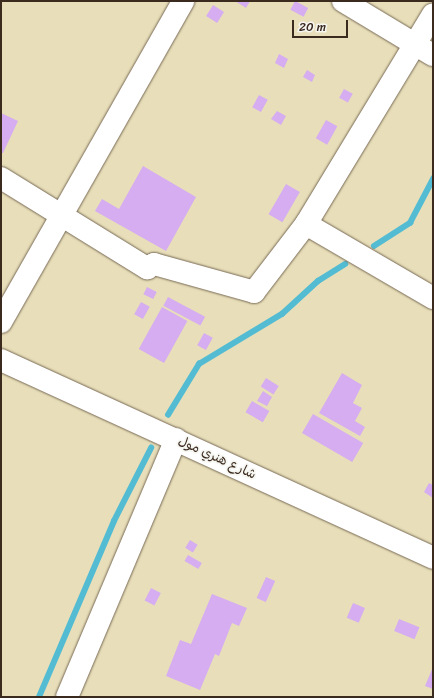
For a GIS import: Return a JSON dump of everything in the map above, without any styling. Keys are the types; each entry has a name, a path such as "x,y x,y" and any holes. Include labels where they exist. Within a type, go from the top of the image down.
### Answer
{"main road":[{"path":"1,322 183,1"},
{"path":"342,1 424,49"},
{"path":"1,178 147,268 154,264 254,292 306,224 424,49 433,14"},
{"path":"306,224 433,298"},
{"name":"شارع هنري مول","path":"1,360 433,558"},
{"path":"67,697 176,439"}],"building":[{"path":"235,1 250,1 246,8"},
{"path":"295,1 308,8 304,17 290,10"},
{"path":"213,5 224,12 217,23 206,16"},
{"path":"279,54 288,59 284,68 275,63"},
{"path":"307,70 315,75 312,82 303,77"},
{"path":"344,89 353,94 348,103 339,98"},
{"path":"259,95 268,100 261,112 252,107"},
{"path":"277,111 286,116 281,125 271,119"},
{"path":"1,113 18,121 3,153 1,153"},
{"path":"326,120 337,126 327,145 316,138"},
{"path":"143,166 196,197 166,251 95,211 102,199 119,209"},
{"path":"286,184 300,192 282,222 268,214"},
{"path":"147,287 157,292 153,299 143,294"},
{"path":"168,297 205,317 200,326 163,306"},
{"path":"141,302 150,307 143,319 134,314"},
{"path":"162,307 187,321 164,363 139,349"},
{"path":"204,333 213,338 206,350 197,345"},
{"path":"342,373 362,385 353,403 362,408 355,421 365,427 360,436 319,413"},
{"path":"266,378 279,386 273,394 261,386"},
{"path":"263,391 272,397 267,406 257,401"},
{"path":"252,401 269,411 263,422 246,412"},
{"path":"313,414 363,443 352,462 302,433"},
{"path":"429,483 433,485 433,498 424,492"},
{"path":"190,540 198,545 193,552 185,548"},
{"path":"188,555 202,563 198,569 184,561"},
{"path":"266,577 275,581 266,602 257,598"},
{"path":"151,588 161,593 154,605 145,600"},
{"path":"212,594 247,608 239,626 232,623 219,656 215,654 200,690 166,676 180,640 191,644"},
{"path":"353,603 365,608 359,623 347,618"},
{"path":"399,619 419,627 415,639 394,631"},
{"path":"433,667 433,689 425,686"}],"waterway":[{"path":"374,246 410,223 433,179"},
{"path":"168,415 199,364 282,314 318,281 345,264"},
{"path":"39,697 114,521 151,448"}]}
